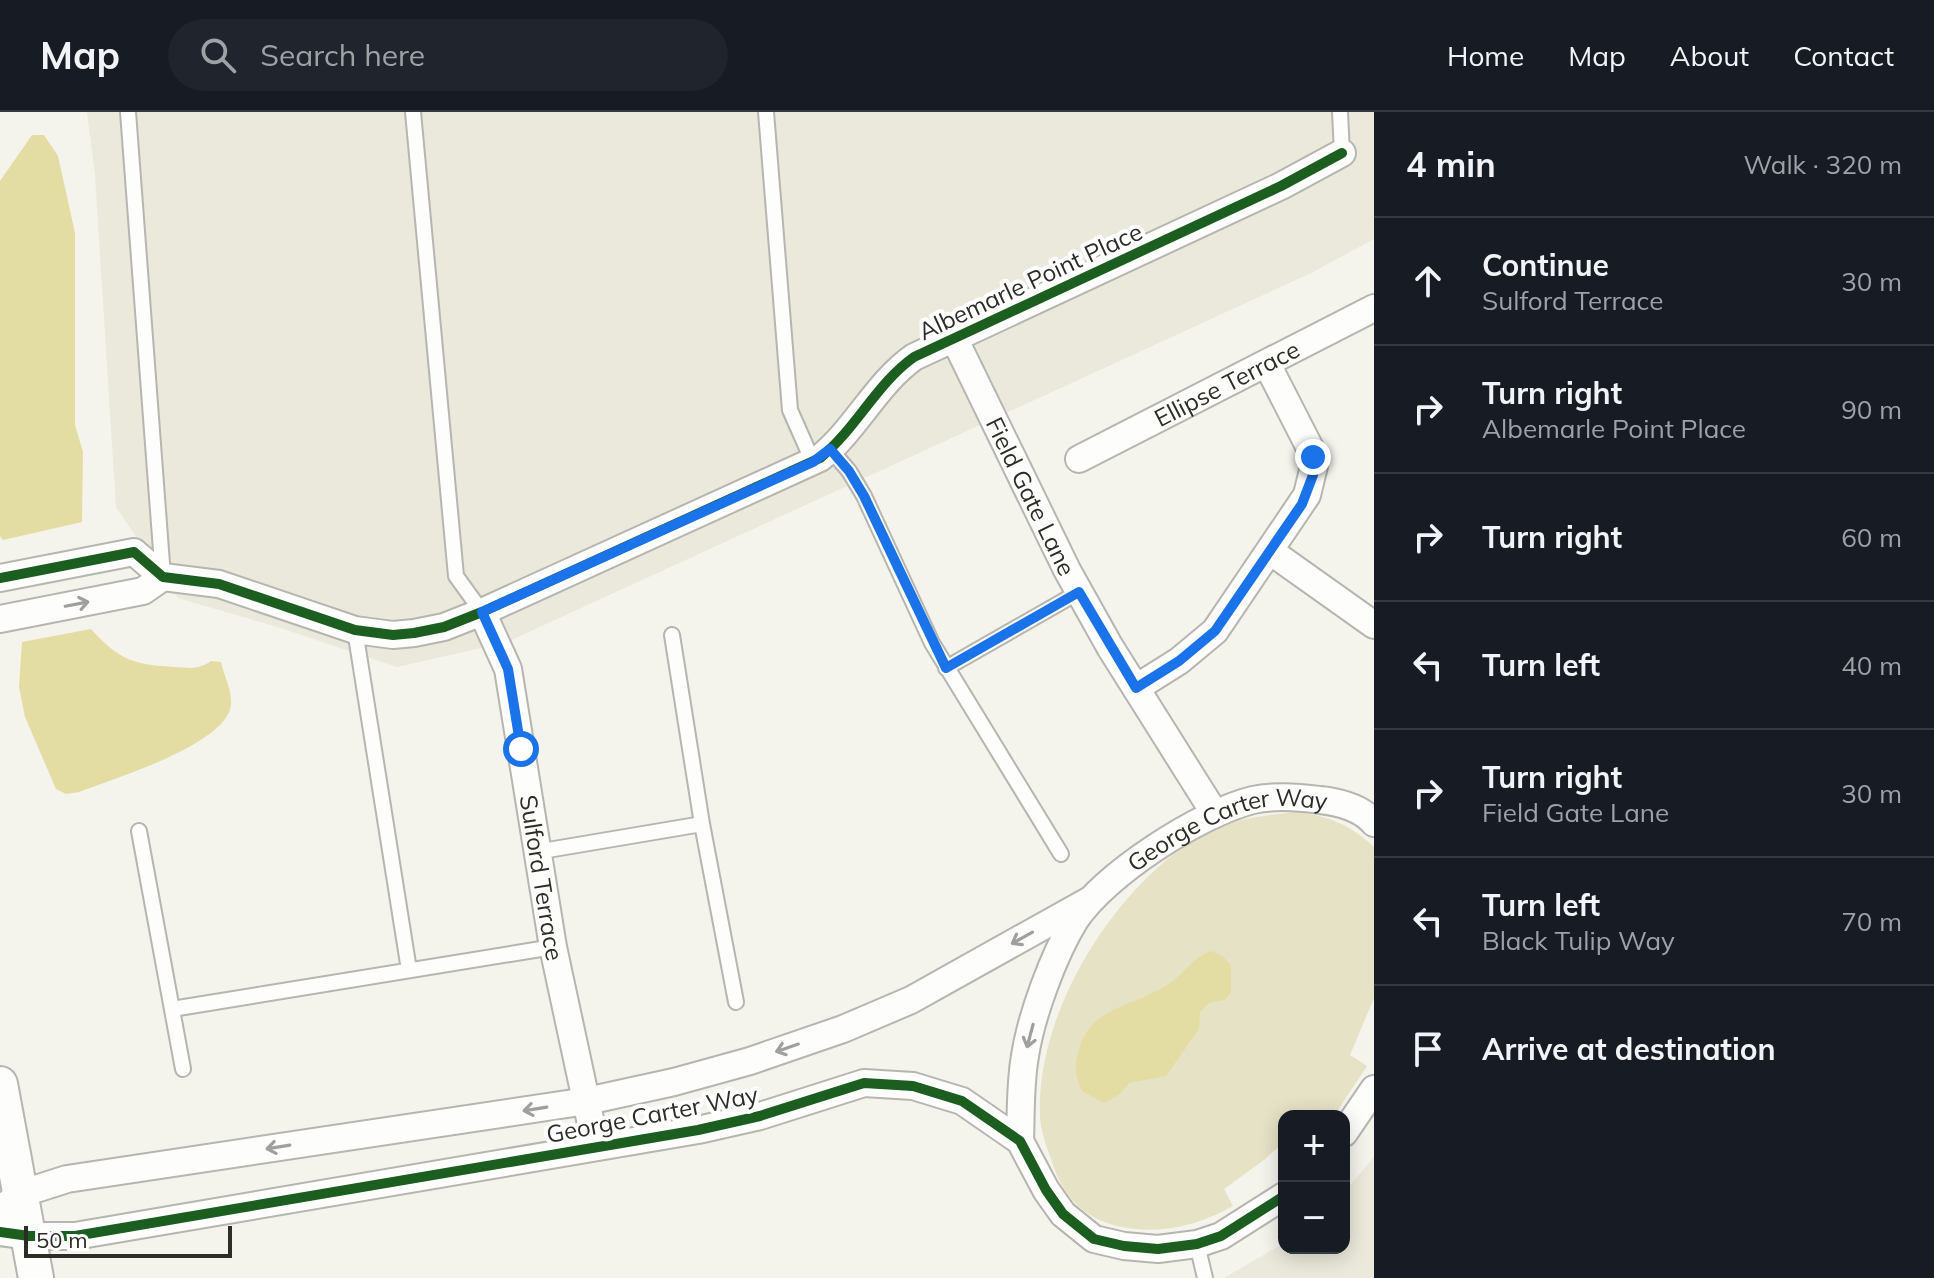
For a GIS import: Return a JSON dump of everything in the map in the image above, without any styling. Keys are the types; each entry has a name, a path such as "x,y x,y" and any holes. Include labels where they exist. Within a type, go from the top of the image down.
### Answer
{"street":[{"name":"Albemarle Point Place","path":"163,577 219,584 355,630 393,635 444,627 822,456 895,372 914,357 1281,186 1342,153"},
{"name":"Ellipse Terrace","path":"1079,459 1374,308"},
{"name":"Field Gate Lane","path":"954,338 1079,592 1215,814"},
{"path":"1136,688 1179,661 1215,631 1307,495 1314,466 1311,450 1267,364"},
{"path":"1270,551 1374,625"},
{"path":"0,578 134,552 163,577 143,591 0,619"},
{"name":"Sulford Terrace","path":"482,612 508,669 553,947 596,1147"},
{"name":"George Carter Way","path":"10,1202 67,1179 587,1101 750,1061 843,1029 911,1000 1090,900 1190,824 1215,814 1255,800 1295,797 1336,802 1368,815 1374,823"},
{"name":"George Carter Way","path":"1020,1141 1025,1056 1040,1000 1075,921 1090,900"},
{"name":"George Carter Way","path":"14,1234 75,1236 714,1127 864,1083 913,1086 962,1101 1020,1141 1046,1190 1063,1214 1094,1239 1158,1249 1197,1244 1221,1236 1278,1200"},
{"path":"0,1084 14,1234 36,1278"},
{"path":"1350,1124 1374,1089"}],"lane":[{"path":"128,112 163,577"},
{"path":"413,112 456,576 482,612"},
{"path":"766,112 790,410 822,456 849,471 864,496 946,668 1061,854"},
{"path":"1340,112 1342,153"},
{"path":"946,668 1079,592"},
{"path":"355,630 409,970"},
{"path":"672,635 702,824 736,1002"},
{"path":"536,852 702,824"},
{"path":"139,831 183,1069"},
{"path":"172,1009 553,947"},
{"path":"1197,1244 1205,1278"}],"shaded area":[{"path":"87,112 1374,112 1374,239 1311,273 507,642 397,667 178,598 116,507 95,175"},
{"path":"32,135 44,135 58,156 75,233 75,425 83,452 82,522 3,540 0,536 0,181"},
{"path":"91,629 110,648 138,662 190,668 211,661 221,662 231,704 225,719 191,746 141,769 66,794 56,789 25,717 19,687 22,642"},
{"path":"1299,812 1321,816 1340,823 1374,847 1374,998 1350,1055 1367,1066 1338,1110 1278,1110 1278,1147 1224,1189 1233,1206 1208,1218 1169,1228 1142,1230 1114,1225 1090,1214 1071,1198 1057,1176 1044,1138 1040,1115 1042,1076 1051,1036 1066,996 1086,957 1110,920 1138,887 1168,859 1200,836 1223,825 1261,816"},
{"path":"1211,951 1231,965 1231,993 1224,1000 1209,1003 1200,1012 1199,1029 1166,1076 1129,1083 1120,1094 1104,1103 1082,1091 1076,1061 1085,1035 1094,1024 1104,1015 1167,985 1198,958"},
{"path":"1374,1157 1374,1278 1224,1278 1278,1246 1278,1254 1350,1254 1350,1186"}],"cycle path":[{"path":"0,578 134,552 163,577 219,584 355,630 393,635 444,627 820,458 845,434 888,380 914,357 1281,186 1342,153"},
{"path":"0,1232 29,1236 75,1236 698,1130 760,1116 864,1083 913,1086 962,1101 1020,1141 1046,1190 1063,1214 1094,1239 1158,1249 1197,1244 1221,1236 1278,1200"}],"route":[{"path":"521,749 508,669 482,612 813,462 830,449 849,471 864,496 946,668 1079,592 1136,688 1179,661 1215,631 1302,504 1313,475 1313,457"}]}
